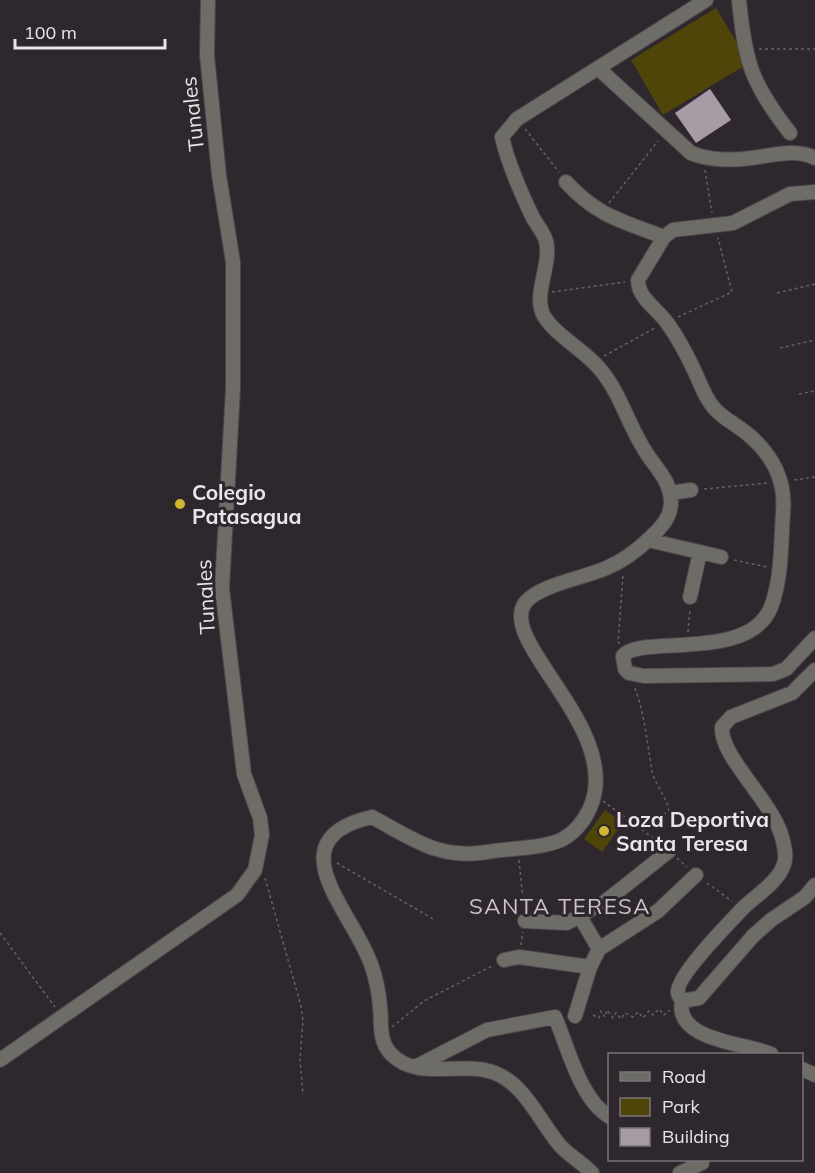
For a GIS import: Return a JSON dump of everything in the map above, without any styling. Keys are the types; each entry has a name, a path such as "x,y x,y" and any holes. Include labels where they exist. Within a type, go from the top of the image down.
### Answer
{"street":[{"name":"Tunales","path":"0,1060 237,895 255,870 262,835 260,818 244,774 222,588 233,389 233,262 219,175 207,55 208,0"},
{"path":"592,1173 578,1158 560,1146 522,1094 497,1073 477,1068 415,1067 405,1064 389,1053 380,1033 380,1006 372,965 326,877 322,854 326,841 357,820 372,817 435,851 470,855 549,843 567,837 584,822 595,796 595,771 590,746 579,718 530,648 520,618 525,604 541,591 604,569 624,559 648,540 666,522 671,506 670,493 665,480 643,449 599,367 546,318 540,307 546,240 533,217 502,137 517,118 706,0"},
{"path":"739,0 743,49 762,97 790,133"},
{"path":"598,69 666,130 683,149 702,158 750,159 772,154 804,154 815,158"},
{"path":"566,182 583,201 601,213 664,237"},
{"path":"815,192 790,194 733,223 680,228 664,237 638,280 642,296 667,322 714,408 752,437 779,472 784,499 779,570 771,608 757,624 742,636 688,647 634,647 623,656 624,664 630,673 644,676 773,674 786,669 815,638"},
{"path":"670,493 691,490"},
{"path":"648,540 721,557"},
{"path":"690,597 700,552"},
{"path":"768,1053 705,1035 690,1028 678,993 687,971 743,909 775,878 785,863 785,847 771,809 729,753 721,738 722,727 731,717 792,693 815,670"},
{"path":"525,921 567,923 606,901 669,851"},
{"path":"575,1016 590,967 599,950 658,911 696,875"},
{"path":"682,1008 699,998 753,936 771,920 806,897 815,885"},
{"path":"579,915 599,950"},
{"path":"504,960 519,957 590,967"},
{"path":"415,1067 487,1030 555,1017 586,1092 598,1111 608,1117"}],"path":[{"path":"743,49 815,49"},
{"path":"517,118 566,182"},
{"path":"601,213 666,130"},
{"path":"702,158 714,225 732,292"},
{"path":"542,293 638,280"},
{"path":"777,293 815,284"},
{"path":"780,348 815,340"},
{"path":"799,394 815,391"},
{"path":"691,490 815,477"},
{"path":"721,557 779,570"},
{"path":"624,559 618,642 627,651"},
{"path":"688,647 690,597"},
{"path":"630,673 645,714 653,774 669,810 646,831"},
{"path":"518,847 525,921 519,957"},
{"path":"322,854 435,920"},
{"path":"255,870 268,880 301,1006 303,1020 300,1059 303,1095"},
{"path":"0,933 62,1016"},
{"path":"380,1033 398,1024 424,1001 504,960"},
{"path":"593,1016 599,1018 601,1011 605,1017 607,1010 613,1018 616,1013 621,1019 625,1013 633,1017 638,1012 643,1018 649,1011 653,1015 659,1009 664,1015 668,1009 682,1008"}],"green space":[{"path":"716,8 749,63 663,115 631,60"},
{"name":"Loza Deportiva Santa Teresa","path":"605,810 623,823 602,852 584,839"}],"building":[{"path":"710,89 731,120 696,143 675,113"}],"place":[{"name":"Colegio Patasagua","path":"180,504"},
{"name":"Loza Deportiva Santa Teresa","path":"604,831"}],"district":[{"name":"SANTA TERESA","path":"560,906"}]}
